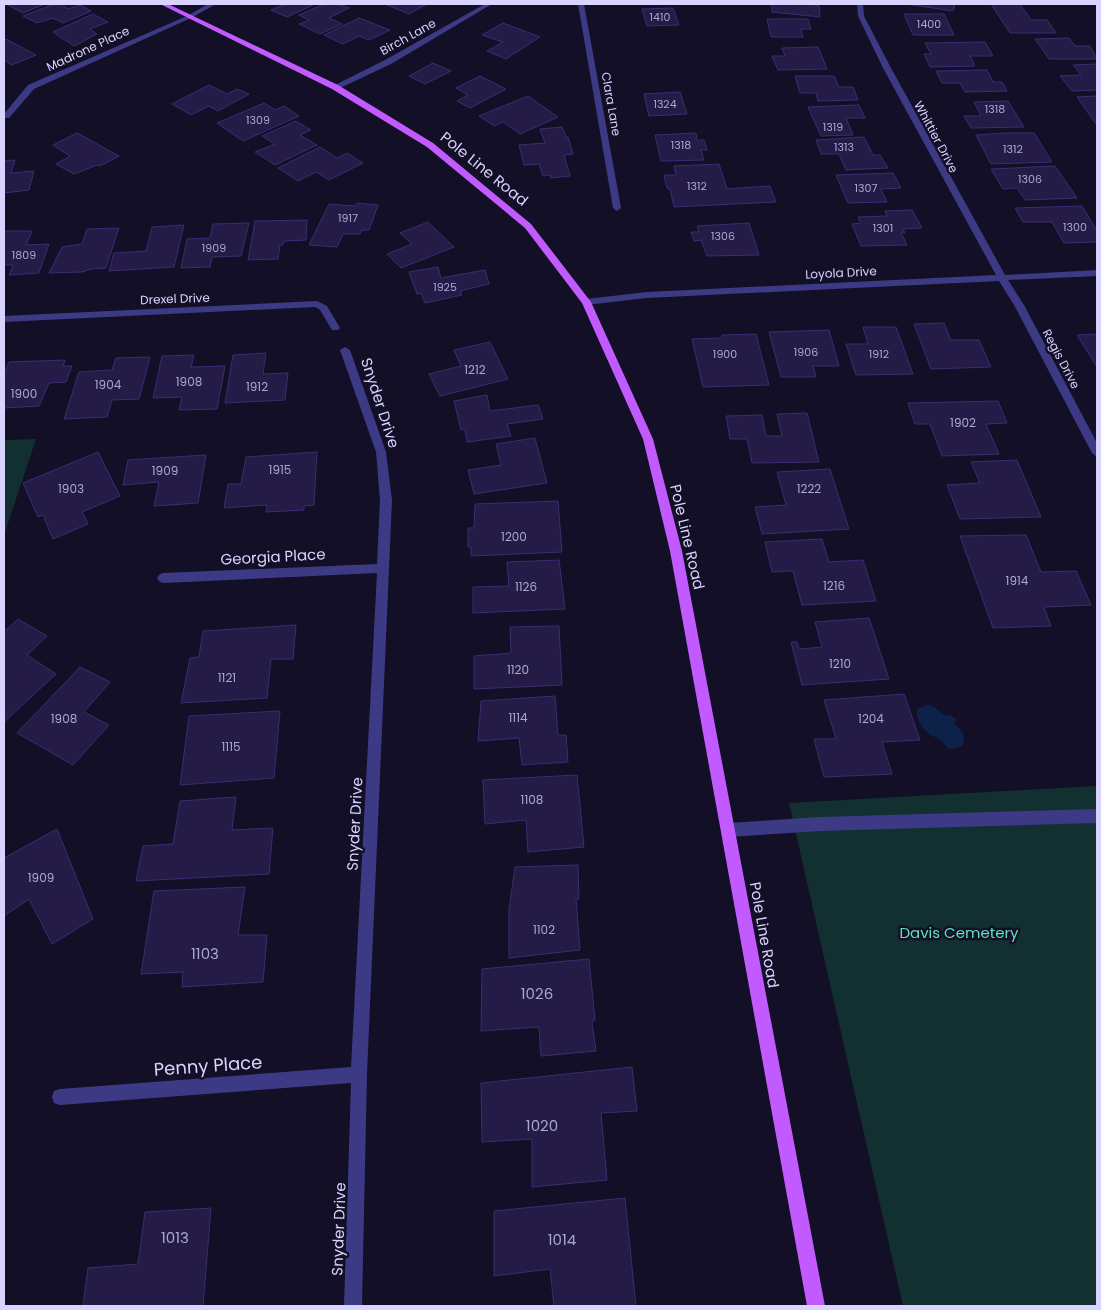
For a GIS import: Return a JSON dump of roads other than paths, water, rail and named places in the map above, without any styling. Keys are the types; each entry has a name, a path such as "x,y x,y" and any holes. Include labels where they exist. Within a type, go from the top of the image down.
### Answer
{"main road":[{"name":"Pole Line Road","path":"162,4 335,87 430,146 477,182 528,226 586,302 648,440 676,551 816,1306"}],"street":[{"name":"Madrone Place","path":"6,116 31,87 189,17 213,4"},
{"name":"Birch Lane","path":"335,87 388,62 490,4"},
{"name":"Clara Lane","path":"581,4 617,208"},
{"name":"Whittier Drive","path":"860,4 861,16 886,68 1000,278"},
{"name":"Loyola Drive","path":"586,302 648,295 1097,273"},
{"name":"Regis Drive","path":"1000,278 1019,305 1097,454"},
{"name":"Drexel Drive","path":"4,319 317,304 324,308 335,328"},
{"name":"Snyder Drive","path":"345,350 382,452 386,500 359,1074 353,1306"},
{"name":"Georgia Place","path":"163,578 384,568"},
{"path":"728,830 820,824 1097,816"},
{"name":"Penny Place","path":"60,1097 359,1074"}],"water":[{"path":"928,705 946,716 949,714 957,720 954,723 963,733 964,744 961,747 950,749 922,727 918,719 917,709"}],"park label":[{"name":"Davis Cemetery","path":"959,933"}]}
